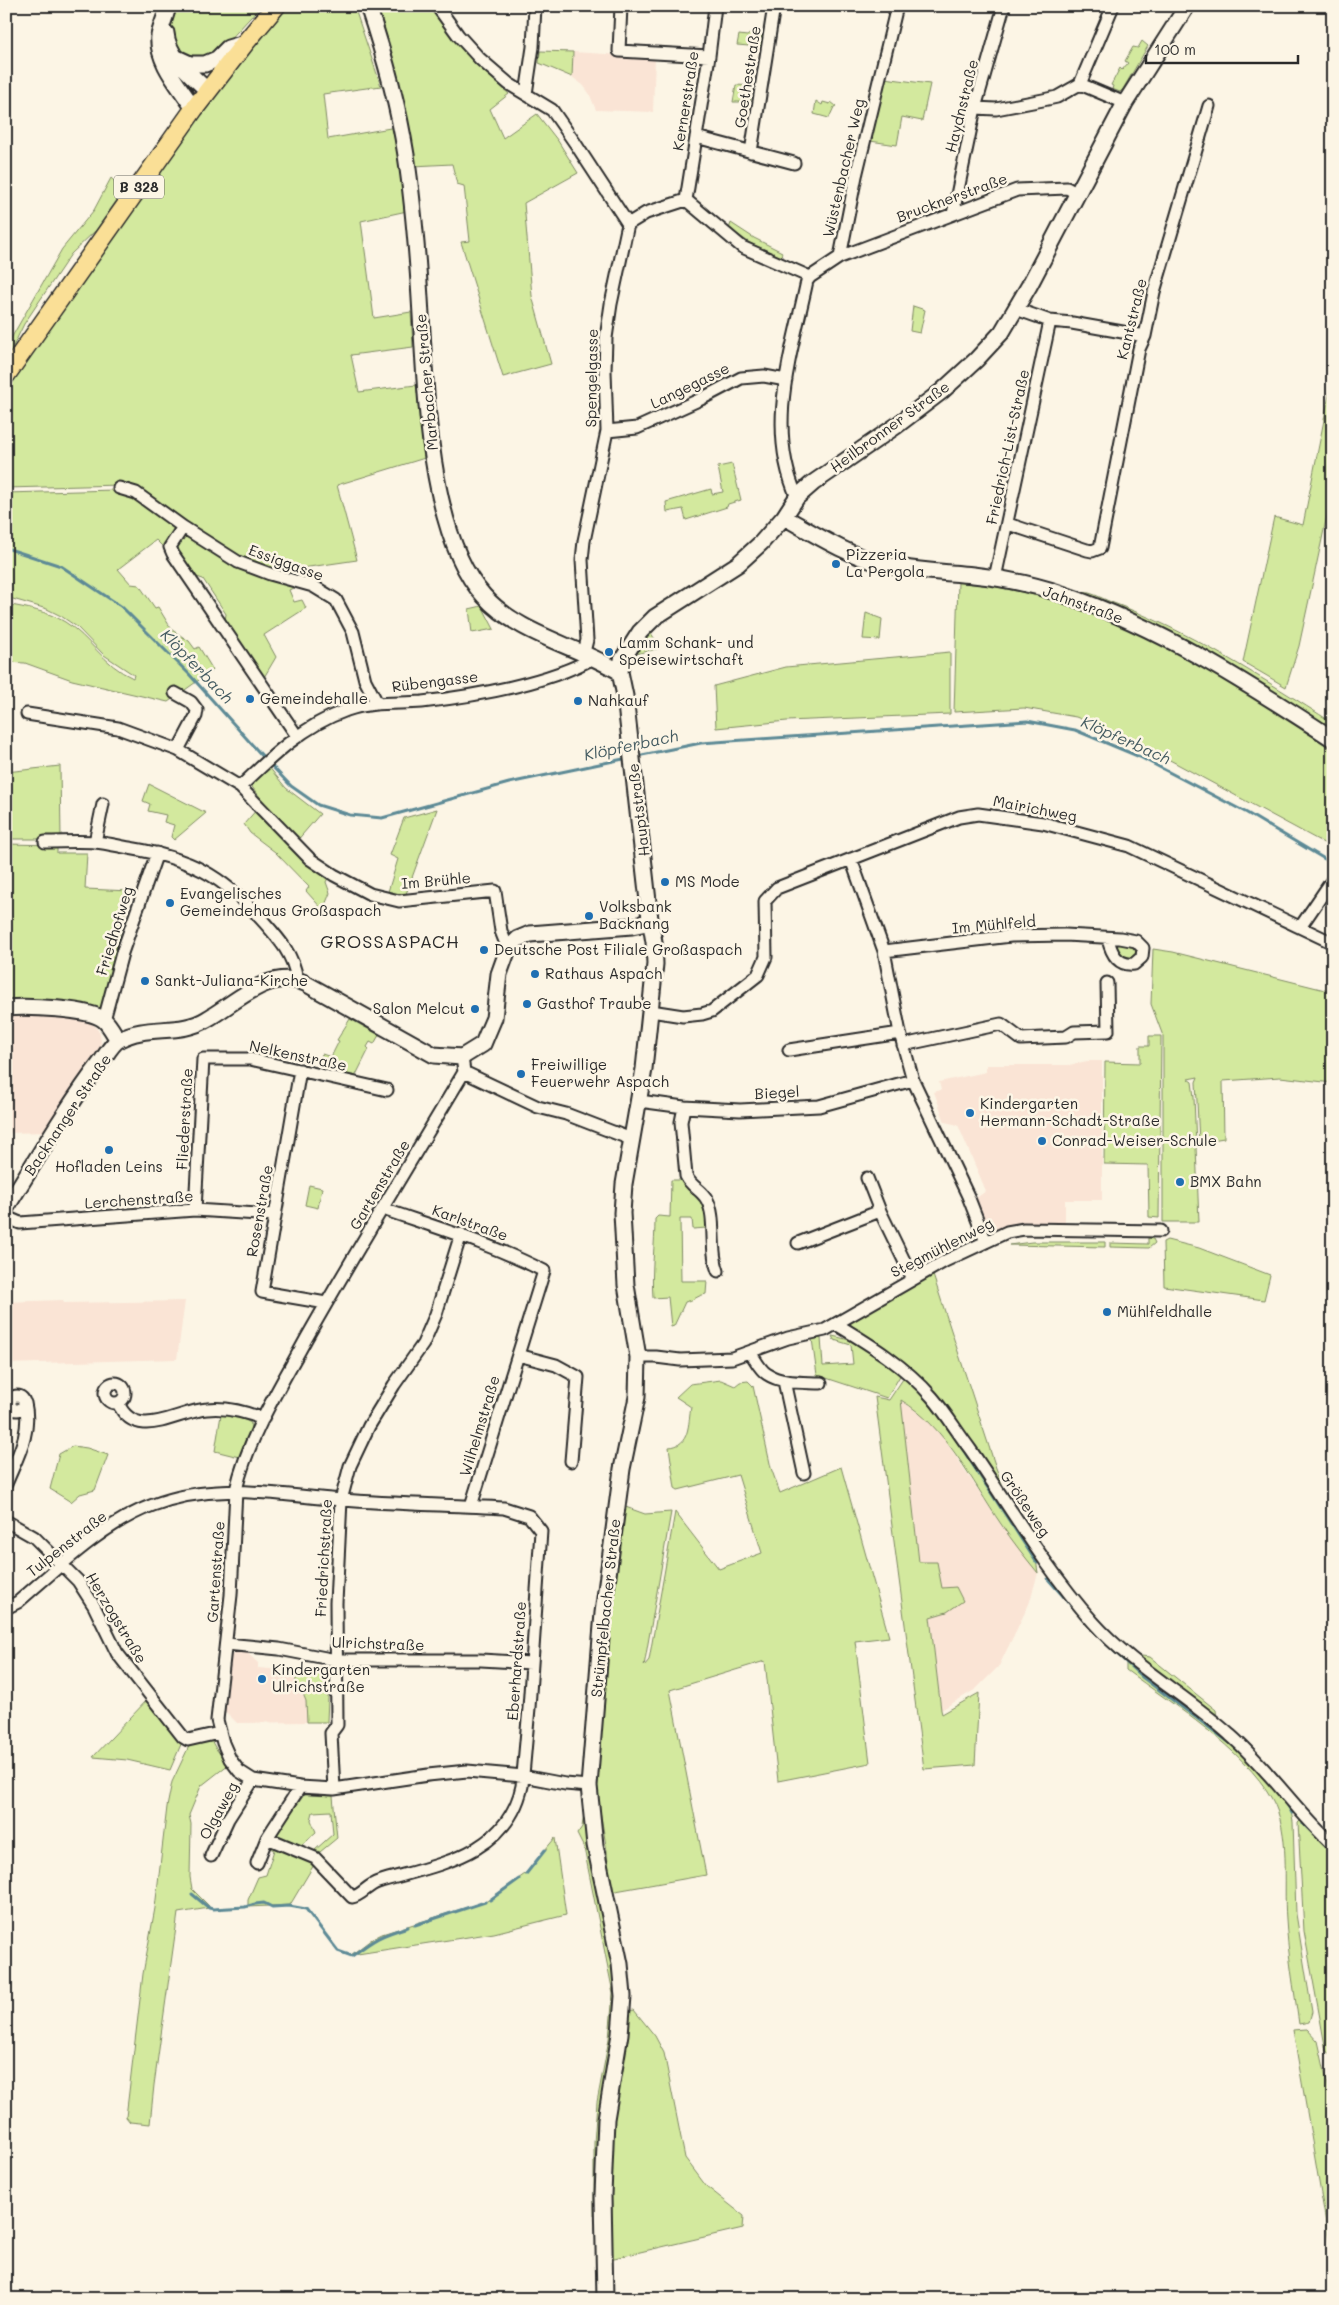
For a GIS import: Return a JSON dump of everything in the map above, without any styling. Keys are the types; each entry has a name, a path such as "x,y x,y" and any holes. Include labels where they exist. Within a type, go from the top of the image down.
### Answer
{"main road":[{"name":"B 328","path":"6,375 194,109 276,6"}],"street":[{"name":"Marbacher Straße","path":"368,6 395,100 406,155 418,264 425,399 436,472 450,533 462,561 476,586 502,612 521,624 589,655 620,672"},
{"path":"437,6 458,35 480,59 509,84 552,110 628,224 646,214 686,200 742,247 810,277 807,281 786,380 781,416 781,438 789,478 797,497"},
{"path":"526,94 534,48 535,6"},
{"path":"621,6 619,51 709,56"},
{"name":"Kernerstraße","path":"686,200 715,6"},
{"name":"Goethestraße","path":"751,152 774,6"},
{"name":"Wüstenbacher Weg","path":"810,277 840,257 856,176 898,6"},
{"name":"Haydnstraße","path":"953,214 976,108 1004,6"},
{"path":"976,108 996,109 1042,100 1057,96 1080,84 1113,6"},
{"name":"Heilbronner Straße","path":"620,672 622,660 629,647 655,618 738,564 761,543 784,517 797,497 813,483 942,392 1002,332 1078,194 1125,103 1187,6"},
{"path":"167,11 167,42 174,56 208,91"},
{"path":"167,11 159,36 161,52 166,64 194,109"},
{"path":"174,56 190,64 205,64 217,59 228,48 245,43"},
{"path":"1080,84 1125,103"},
{"name":"Kantstraße","path":"1008,524 1092,551 1097,550 1102,544 1138,349 1145,336 1154,292 1209,106"},
{"path":"696,137 794,163"},
{"name":"Brucknerstraße","path":"840,257 1017,190 1067,188 1078,194"},
{"name":"Spengelgasse","path":"589,655 582,560 584,541 607,431 606,338 611,304 628,224"},
{"path":"1016,309 1050,321 1145,336"},
{"name":"Friedrich-List-Straße","path":"995,578 1050,321"},
{"name":"Langegasse","path":"607,431 636,428 701,399 741,378 764,376 786,380"},
{"name":"Essiggasse","path":"119,488 136,493 183,527 238,562 270,574 313,586 336,600 353,632 365,680 377,703"},
{"name":"Jahnstraße","path":"784,517 832,544 866,559 909,568 995,578 1062,594 1129,621 1186,649 1249,685 1333,739"},
{"path":"183,527 170,547 173,554 297,736"},
{"name":"Rübengasse","path":"240,787 276,752 297,736 347,710 377,703 394,704 439,700 520,684 567,672 589,655"},
{"name":"Hauptstraße","path":"620,672 633,758 650,919"},
{"path":"175,693 191,702 197,710 196,716 178,750"},
{"path":"27,714 118,728 178,750 240,787"},
{"name":"Im Brühle","path":"240,787 310,859 334,875 370,894 399,901 495,891 501,931 508,949"},
{"path":"95,842 103,804"},
{"name":"Mairichweg","path":"652,1011 683,1016 712,1011 758,975 766,957 765,901 777,888 959,817 978,814 1043,823 1129,846 1333,943"},
{"path":"45,842 95,842 157,852 180,859 210,873 241,897 291,956 297,979 434,1055 462,1057 483,1044 494,1018 499,974 508,949 518,940 530,934 632,926 642,924 650,919"},
{"name":"Friedhofweg","path":"104,1020 122,953 157,852"},
{"path":"851,859 884,951 902,1039 913,1080 968,1196 986,1242"},
{"path":"1300,926 1333,879"},
{"name":"Strümpfelbacher Straße","path":"605,2299 603,2195 606,2119 620,2034 623,1996 620,1964 595,1844 589,1786 603,1612 622,1469 637,1397 638,1357 623,1254 624,1184 639,1101 652,1011 655,964 650,919"},
{"name":"Im Mühlfeld","path":"884,951 1012,936 1065,935 1108,939"},
{"name":"Backnanger Straße","path":"6,1208 91,1076 118,1040 135,1032 187,1029 206,1020 270,980 285,977 297,979"},
{"path":"789,1050 902,1039 1001,1024 1021,1039 1066,1037 1074,1032 1108,1031 1107,983"},
{"path":"6,1008 17,1007 82,1012 104,1020 118,1040"},
{"path":"462,1057 464,1072 538,1107 566,1114 631,1139"},
{"name":"Nelkenstraße","path":"204,1059 250,1059 386,1090"},
{"name":"Fliederstraße","path":"195,1210 204,1059"},
{"name":"Rosenstraße","path":"300,1070 262,1292 326,1303"},
{"name":"Gartenstraße","path":"464,1072 326,1303 263,1419 240,1475 236,1490 231,1594 217,1720 219,1733 234,1766 253,1780 300,1787 334,1789 467,1771 523,1776 565,1784 589,1786"},
{"name":"Biegel","path":"639,1101 684,1107 740,1110 819,1106 913,1080"},
{"path":"684,1107 681,1122 686,1176 689,1182 702,1192 708,1200 713,1258 718,1271"},
{"path":"867,1178 880,1211 913,1279"},
{"name":"Karlstraße","path":"383,1209 461,1234 517,1257 544,1271"},
{"name":"Lerchenstraße","path":"6,1217 20,1223 195,1210 274,1215"},
{"path":"798,1243 880,1211"},
{"name":"Stegmühlenweg","path":"836,1324 913,1279 1007,1232 1024,1229 1161,1231"},
{"name":"Friedrichstraße","path":"334,1789 331,1733 337,1725 336,1660 341,1500 350,1466 370,1426 394,1385 422,1344 436,1314 461,1234"},
{"name":"Wilhelmstraße","path":"471,1506 544,1271"},
{"path":"638,1357 713,1360 732,1358 788,1338 825,1330 836,1324"},
{"name":"Größeweg","path":"836,1324 884,1352 932,1397 1006,1502 1045,1562 1093,1621 1122,1652 1230,1735 1272,1777 1302,1814 1333,1845"},
{"path":"750,1352 765,1373 784,1381 821,1383"},
{"path":"518,1355 556,1365 578,1377 571,1461"},
{"path":"784,1381 804,1473"},
{"path":"6,1484 27,1432 25,1403"},
{"path":"118,1403 128,1418 142,1424 155,1423 208,1408 248,1413 263,1419"},
{"name":"Eberhardstraße","path":"236,1490 341,1500 504,1508 529,1516 541,1531 520,1797 514,1810 495,1835 485,1844 456,1860 370,1884 356,1896 348,1896 315,1858 268,1838"},
{"name":"Tulpenstraße","path":"6,1608 18,1602 116,1523 153,1504 210,1491 236,1490"},
{"name":"Herzogstraße","path":"6,1521 34,1537 78,1581 94,1606 117,1653 184,1737 188,1740 194,1740 219,1733"},
{"name":"Ulrichstraße","path":"226,1644 280,1649 336,1660 481,1660 531,1663"},
{"name":"Olgaweg","path":"211,1856 228,1819 253,1780"},
{"path":"257,1863 268,1838 300,1787"}],"shaded area":[{"path":"573,52 655,57 653,112 596,110 589,93 583,85 572,77"},
{"path":"18,1012 87,1019 96,1027 100,1034 101,1042 98,1055 50,1132 6,1133 6,1013"},
{"name":"Conrad-Weiser-Schule","path":"1087,1061 1102,1061 1102,1200 1065,1200 1065,1222 1022,1222 992,1231 982,1225 972,1201 986,1191 958,1125 945,1122 934,1092 941,1090 939,1082 986,1072 986,1065 1069,1065"},
{"path":"63,1300 64,1303 185,1301 177,1359 6,1364 6,1302"},
{"path":"900,1399 927,1419 945,1440 1002,1526 1038,1573 1029,1604 999,1666 976,1689 941,1710 930,1617 947,1612 942,1588 919,1562"},
{"name":"Kindergarten Ulrichstraße","path":"235,1649 243,1649 258,1663 258,1668 296,1671 296,1686 300,1686 306,1701 307,1722 237,1723 225,1711 229,1655 234,1655"}],"green space":[{"path":"171,6 261,6 215,56 184,58 169,33"},
{"path":"284,6 354,6 381,86 323,94 328,139 396,127 407,211 361,221 374,318 411,312 413,347 351,355 359,392 416,385 428,457 337,485 357,560 302,568 297,579 244,559 121,485 6,488 6,385 183,137"},
{"path":"380,6 429,6 455,41 476,64 509,94 490,109 503,138 537,114 558,141 578,173 524,203 532,296 551,364 503,377 461,242 470,241 464,186 457,184 452,164 413,166 399,85 381,26"},
{"path":"751,33 762,35 761,47 737,45 739,35 747,36"},
{"path":"1142,41 1148,46 1123,89 1120,92 1112,89 1113,86 1111,85 1120,68 1122,70 1128,63 1125,61 1133,47 1138,48"},
{"path":"540,51 573,52 572,77 539,63"},
{"path":"884,78 930,84 922,121 902,117 897,145 870,141"},
{"path":"736,85 753,86 750,102 733,102"},
{"path":"816,101 822,105 823,102 830,104 831,102 836,106 829,118 814,114"},
{"path":"111,178 124,190 96,230 71,254 24,324 6,361 6,340 9,342 62,249 94,210"},
{"path":"731,223 754,238 782,252 781,257 750,243 729,229"},
{"path":"913,306 925,310 920,333 910,331"},
{"path":"1333,375 1333,488 1299,646 1286,687 1243,662 1274,517 1303,525"},
{"path":"732,464 741,500 728,504 727,507 686,520 683,509 667,512 666,502 711,489 712,494 723,492 718,467"},
{"path":"115,490 136,495 175,526 162,546 156,540 118,569 131,584 139,585 155,608 158,607 172,630 189,641 195,649 199,647 213,670 168,702 72,680 25,663 6,662 6,604 44,613 65,622 82,635 113,666 133,678 134,675 104,655 77,627 61,616 47,609 6,597 6,493"},
{"path":"190,534 297,586 289,590 294,602 302,600 306,608 264,635 276,657 263,679 225,621 226,614 203,579 194,576 178,552 178,541 185,535"},
{"path":"958,582 993,586 1080,605 1181,652 1333,745 1333,848 1142,745 1076,717 1024,708 954,712"},
{"path":"1079,592 1091,594 1140,614 1225,656 1333,723 1333,731"},
{"path":"482,606 494,629 472,633 469,609"},
{"path":"866,613 882,619 880,640 863,639"},
{"path":"651,633 660,648 636,654"},
{"path":"950,652 950,714 787,721 716,728 714,686 786,667"},
{"path":"60,766 61,839 6,839 6,772"},
{"path":"268,766 286,788 320,814 296,842 252,787 254,781"},
{"path":"149,784 206,813 174,840 171,837 174,825 164,822 166,815 148,811 150,804 143,801"},
{"path":"258,808 329,876 326,882 330,893 323,910 306,891 309,887 275,852 250,833 244,824"},
{"path":"437,809 406,894 400,898 387,895 398,859 390,855 404,818"},
{"path":"6,844 57,845 57,853 87,853 85,889 130,891 102,1008 6,1000"},
{"path":"1116,943 1135,948 1136,956 1131,959 1122,956 1114,945"},
{"path":"1153,949 1173,952 1325,990 1333,995 1333,1083 1280,1077 1223,1081 1224,1138 1199,1142 1196,1082 1198,1077 1188,1079 1192,1082 1194,1097 1199,1222 1163,1222 1163,1036 1151,1004"},
{"path":"350,1019 379,1035 374,1044 370,1042 367,1047 369,1049 353,1081 323,1073 326,1066 319,1063 322,1054 331,1057 339,1041 337,1040"},
{"path":"1149,1036 1161,1036 1159,1218 1149,1217 1148,1165 1104,1164 1105,1062 1140,1063 1140,1046 1149,1046"},
{"path":"671,1180 684,1180 685,1186 703,1204 706,1213 707,1228 693,1229 692,1219 680,1219 681,1281 707,1281 706,1294 685,1302 674,1326 671,1327 668,1297 653,1298 652,1278 655,1219 658,1216 670,1217"},
{"path":"309,1185 322,1188 318,1208 305,1205"},
{"path":"1148,1238 1153,1239 1155,1243 1149,1248 1110,1247 1110,1243 1148,1244"},
{"path":"1167,1240 1199,1248 1270,1275 1264,1300 1164,1286 1163,1242"},
{"path":"1032,1242 1105,1242 1105,1247 1009,1245"},
{"path":"933,1275 996,1468 1008,1499 930,1389 886,1349 851,1325 850,1321"},
{"path":"832,1336 863,1345 884,1359 901,1374 887,1398 817,1375 812,1339 821,1338 823,1366 853,1364 851,1345 834,1340"},
{"path":"905,1376 931,1399 1003,1504 1036,1559 1038,1573 1005,1530 945,1440 932,1425 901,1400 919,1562 937,1562 942,1588 956,1587 963,1601 947,1612 930,1617 941,1710 942,1714 979,1693 975,1765 924,1769 875,1397 889,1400"},
{"path":"721,1380 735,1386 740,1382 748,1381 753,1386 771,1468 780,1493 841,1467 889,1637 855,1641 870,1763 778,1781 765,1661 670,1690 706,1875 610,1892 607,1851 598,1799 595,1755 620,1505 645,1514 671,1512 644,1666 649,1660 675,1512 719,1569 762,1553 738,1475 678,1490 675,1488 669,1447 681,1443 687,1433 691,1407 676,1397 690,1384"},
{"path":"221,1415 243,1419 251,1423 250,1435 239,1457 215,1451"},
{"path":"73,1446 87,1448 108,1455 95,1490 80,1494 71,1502 50,1489 59,1454"},
{"path":"1133,1655 1150,1657 1216,1710 1217,1719"},
{"path":"1126,1660 1227,1737 1290,1806 1293,1822 1296,1914 1312,2012 1309,2022 1299,2024 1287,1932 1284,1842 1278,1812 1272,1799 1260,1780 1226,1745 1126,1670"},
{"path":"321,1668 329,1674 327,1722 307,1722 306,1701 300,1686 296,1686 296,1671 313,1673"},
{"path":"148,1699 182,1742 170,1770 127,1760 93,1757"},
{"path":"211,1740 229,1764 201,1786 189,1815 191,1824 190,1877 192,1889 209,1908 178,1913 150,2124 130,2122 126,2117 143,1974 155,1908 167,1807 172,1782 190,1744 195,1745"},
{"path":"304,1795 333,1796 337,1838 320,1852 315,1850 333,1834 331,1811 313,1812 311,1820 316,1832 299,1847 278,1838 277,1833"},
{"path":"585,1807 617,1985 600,2214 594,2215 594,2143 597,2102 609,2039 613,1993 584,1848 577,1834 582,1827"},
{"path":"1300,1821 1333,1850 1333,2056 1326,2051 1304,1931 1298,1823"},
{"path":"555,1838 566,1915 494,1933 351,1955 382,1934 487,1901 525,1874"},
{"path":"272,1844 315,1863 290,1905 248,1907 248,1900 258,1877 266,1875 274,1850 268,1847"},
{"path":"634,2010 655,2036 664,2053 685,2158 706,2186 744,2216 743,2228 610,2259 610,2120 628,2011"},
{"path":"1307,2029 1318,2041 1333,2108 1333,2264 1293,2030"}],"waterway":[{"name":"Klöpferbach","path":"6,548 61,566 122,607 189,674 265,759"},
{"name":"Klöpferbach","path":"637,756 701,743 1027,721 1075,730 1140,757 1247,813 1333,864"},
{"name":"Klöpferbach","path":"269,763 291,786 318,805 350,815 382,818 509,783 628,758"},
{"path":"954,1436 1037,1563"},
{"path":"1048,1579 1087,1623"},
{"path":"1103,1641 1142,1677 1234,1746"},
{"path":"1287,1804 1292,1813"},
{"path":"1303,1824 1333,1852"},
{"path":"526,1874 545,1850"},
{"path":"490,1900 519,1879"},
{"path":"192,1894 209,1908 213,1909 245,1907 264,1903 272,1907 289,1906 306,1909 338,1951 352,1956 378,1938 408,1927"},
{"path":"415,1925 485,1902"}],"place":[{"name":"Pizzeria La Pergola","path":"836,564"},
{"name":"Lamm Schank- und Speisewirtschaft","path":"609,652"},
{"name":"Gemeindehalle","path":"250,699"},
{"name":"Nahkauf","path":"578,701"},
{"name":"MS Mode","path":"665,882"},
{"name":"Evangelisches Gemeindehaus Großaspach","path":"170,903"},
{"name":"Volksbank Backnang","path":"589,916"},
{"name":"Deutsche Post Filiale Großaspach","path":"484,950"},
{"name":"Rathaus Aspach","path":"535,974"},
{"name":"Sankt-Juliana-Kirche","path":"145,981"},
{"name":"Gasthof Traube","path":"527,1004"},
{"name":"Salon Melcut","path":"475,1009"},
{"name":"Freiwillige Feuerwehr Aspach","path":"521,1074"},
{"name":"Kindergarten Hermann-Schadt-Straße","path":"970,1113"},
{"name":"Conrad-Weiser-Schule","path":"1042,1141"},
{"name":"Hofladen Leins","path":"109,1150"},
{"name":"BMX Bahn","path":"1180,1182"},
{"name":"Mühlfeldhalle","path":"1107,1312"},
{"name":"Kindergarten Ulrichstraße","path":"262,1679"}],"district":[{"name":"GROSSASPACH","path":"390,942"}]}
